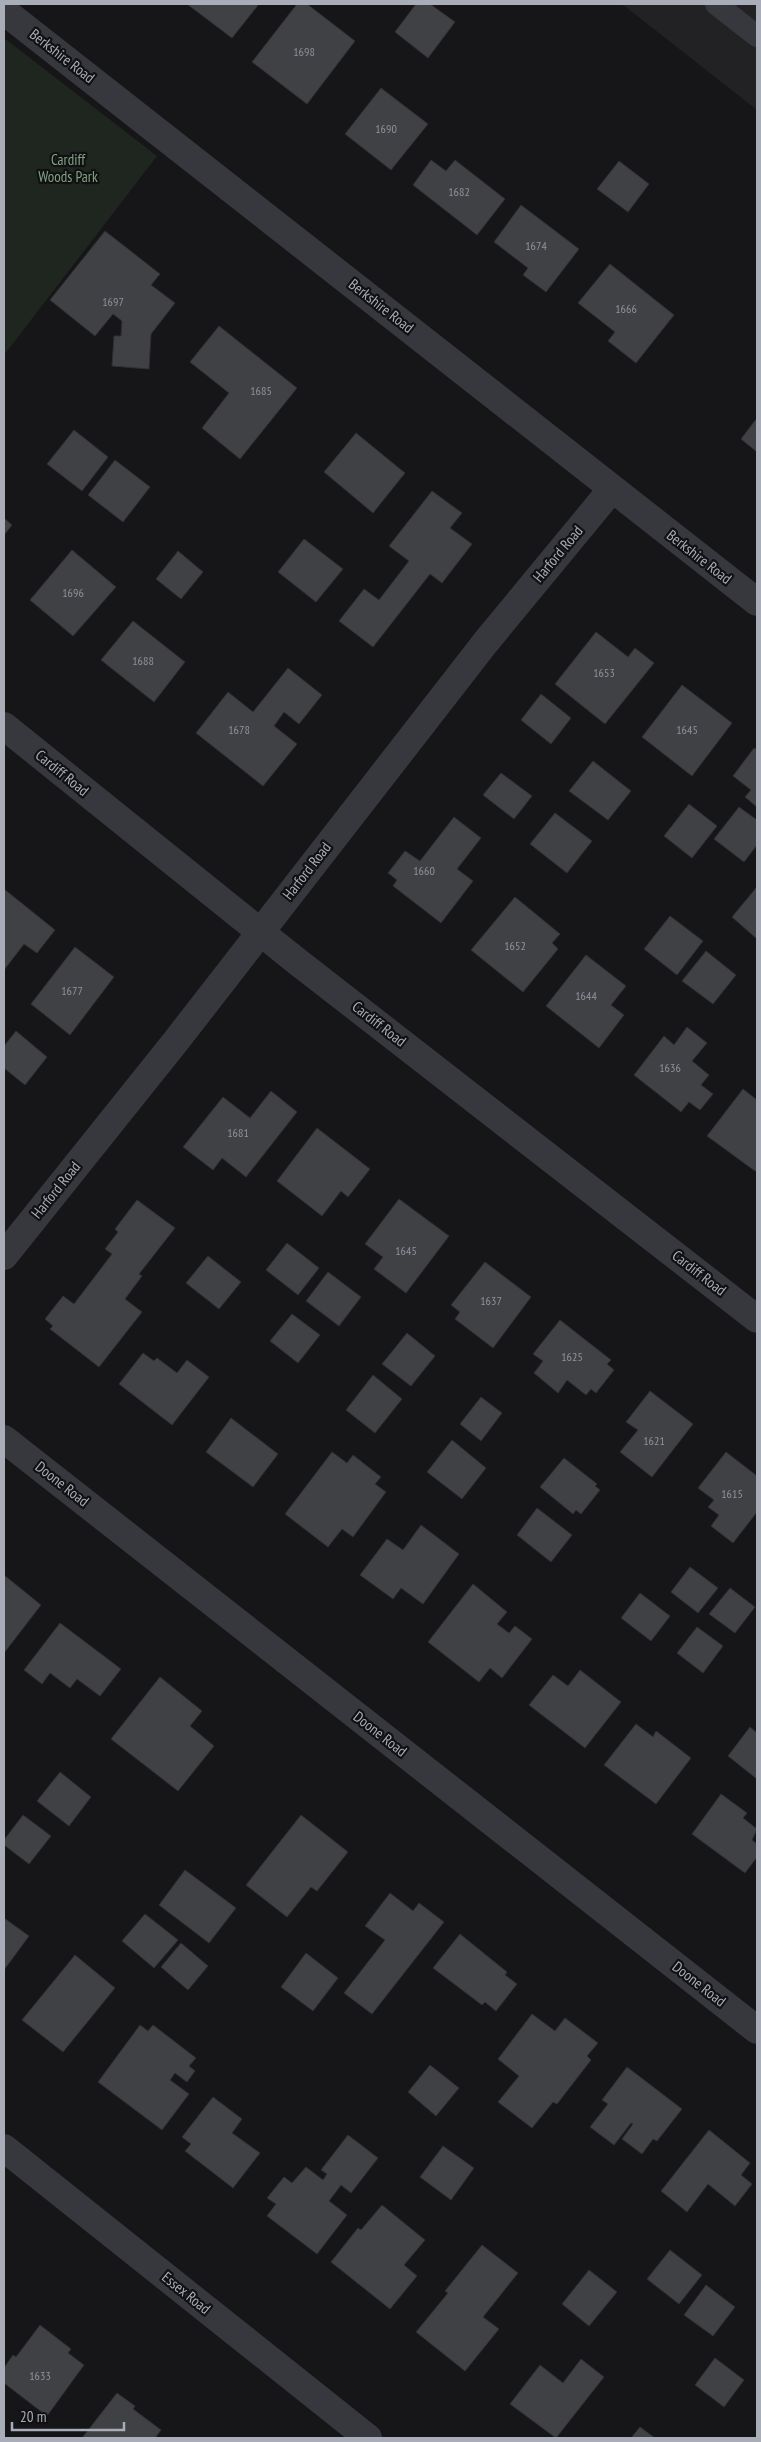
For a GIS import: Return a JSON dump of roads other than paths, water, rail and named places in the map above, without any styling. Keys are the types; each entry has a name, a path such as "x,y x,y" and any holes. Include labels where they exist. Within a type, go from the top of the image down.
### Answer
{"street":[{"name":"Berkshire Road","path":"4,11 757,602"},
{"name":"Harford Road","path":"4,1256 260,932 484,643 612,489"},
{"name":"Cardiff Road","path":"4,726 260,932 757,1319"},
{"name":"Doone Road","path":"4,1439 757,2030"},
{"name":"Essex Road","path":"4,2148 368,2438"}],"lane":[{"path":"716,4 757,36"}],"park label":[{"name":"Cardiff Woods Park","path":"68,168"}]}
